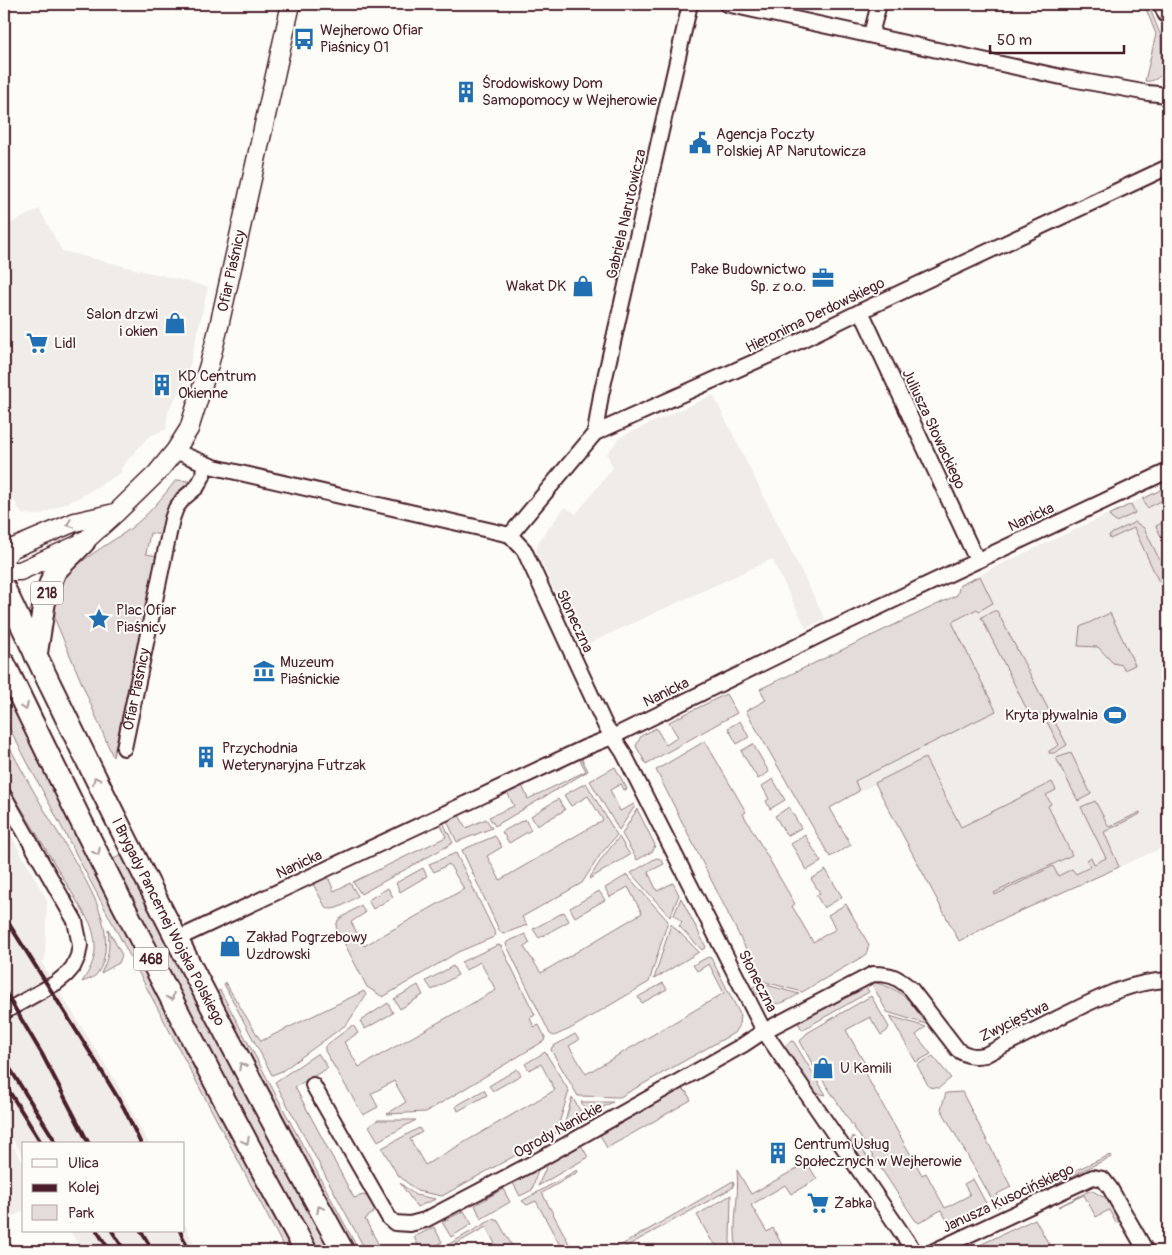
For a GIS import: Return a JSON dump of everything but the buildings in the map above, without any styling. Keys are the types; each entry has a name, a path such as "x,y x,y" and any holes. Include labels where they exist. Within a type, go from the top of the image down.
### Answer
{"main road":[{"path":"1164,4 1168,13"},
{"name":"218","path":"36,656 45,598 55,571 84,542"},
{"name":"I Brygady Pancernej Wojska Polskiego","path":"4,588 176,939 278,1134 344,1251"},
{"name":"468","path":"4,663 155,966 306,1251"}],"street":[{"name":"Ofiar Piaśnicy","path":"4,571 20,571 84,542 118,512 157,473 175,451 189,429 210,364 291,4"},
{"name":"Gabriela Narutowicza","path":"595,433 601,395 690,4"},
{"path":"726,4 872,34 1082,81 1160,95 1168,94"},
{"path":"872,34 879,4"},
{"name":"Hieronima Derdowskiego","path":"510,535 595,433 783,349 1168,167"},
{"name":"Juliusza Słowackiego","path":"861,311 973,552 979,560"},
{"path":"175,451 204,464 510,535"},
{"name":"Ofiar Piaśnicy","path":"124,748 172,519 180,504 197,487 202,476 204,464"},
{"name":"Nanicka","path":"176,939 584,748 612,737 739,674 1168,472"},
{"path":"4,559 11,549 67,525 118,512"},
{"name":"Słoneczna","path":"510,535 524,550 605,725 623,752 764,1030"},
{"path":"4,796 75,921 80,945 78,956 67,974 56,983 4,1012"},
{"name":"Ogrody Nanickie","path":"313,1085 389,1218 395,1223 410,1224 433,1215 546,1156 743,1045 764,1030 873,974"},
{"name":"Zwycięstwa","path":"873,974 890,975 904,983 911,989 958,1050 964,1054 977,1056 985,1055 1126,987 1168,980"},
{"path":"764,1030 914,1251"},
{"name":"Janusza Kusocińskiego","path":"934,1251 1093,1177 1103,1179 1110,1188 1146,1251"}],"shaded area":[{"path":"39,209 62,251 208,287 187,377 168,411 166,429 148,437 121,468 122,472 78,498 39,515 22,514 4,484 4,227"},
{"path":"713,395 825,619 806,628 772,559 581,647 536,551 539,541 565,507 576,514 613,468 607,454 620,437"},
{"path":"1168,486 1168,845 994,923 959,941 876,783 830,808 760,689 957,595 960,585 993,568"},
{"path":"4,823 47,900 45,960 41,962 118,1085 148,1142 22,1142 22,1155 4,1126"},
{"path":"4,1132 22,1161 22,1212 4,1220"},
{"path":"185,1224 197,1251 83,1251 71,1232 185,1232"}],"green space":[{"path":"1144,4 1148,4 1161,36 1162,74 1154,80 1148,81 1145,81 1156,34"},
{"name":"Plac Ofiar Piaśnicy","path":"176,480 190,481 176,493 162,535 150,533 146,554 157,556 113,757 56,622 55,605 58,590 78,565 137,523 155,506"},
{"path":"1168,486 1168,500 1166,501 1165,499 1147,508 1143,499"},
{"path":"1131,504 1135,513 1116,522 1109,515"},
{"path":"1168,520 1168,551 1156,526"},
{"path":"1135,522 1144,528 1168,577 1159,582 1134,528 1110,539 1109,535"},
{"path":"980,576 993,603 952,622 996,711 855,781 859,791 830,808 851,845 830,857 746,711 766,700 760,689 957,595 960,585"},
{"path":"997,611 1067,745 1054,753 1049,753 1049,751 1059,745 1043,714 1031,718 981,617"},
{"path":"1110,613 1135,665 1124,670 1122,665 1113,663 1098,647 1078,646 1080,627"},
{"path":"4,690 73,832 292,1251 286,1251 4,718"},
{"path":"726,694 737,713 646,764 636,746 641,736 656,728 666,745 678,737 669,722"},
{"path":"740,721 749,737 737,744 728,728"},
{"path":"4,737 80,871 100,912 105,936 103,961 96,975 82,982 95,954 93,932 90,923 4,779"},
{"path":"705,741 746,812 743,814 795,904 792,906 813,942 836,929 828,915 846,904 869,945 866,954 862,957 802,992 762,981 656,770"},
{"path":"753,744 769,772 758,779 741,751"},
{"path":"1071,753 1091,794 1078,801 1056,758"},
{"path":"581,757 588,771 495,826 489,817 514,806 507,792 522,785 528,799 586,771 579,758"},
{"path":"925,758 961,827 1052,782 1056,790 1046,795 1051,804 1048,806 1072,855 994,893 995,895 1053,866 1058,876 1072,869 1076,874 1090,867 1087,860 1091,857 1094,864 1106,858 1081,807 1095,801 1109,827 1140,812 1140,814 1104,832 1119,867 994,923 959,941 875,783"},
{"path":"615,767 627,789 624,790 621,784 610,790 620,811 634,804 635,806 619,830 590,781"},
{"path":"773,779 785,800 770,809 766,801 769,799 762,786"},
{"path":"586,783 617,835 600,855 582,883 522,917 527,925 503,934 500,932 462,850 495,836 502,847 487,856 500,880 603,820 588,796 571,806 564,795"},
{"path":"558,799 565,810 537,826 531,816"},
{"path":"789,807 801,828 787,836 775,816"},
{"path":"637,809 655,845 653,851 637,860 622,834"},
{"path":"459,815 466,828 486,819 492,828 457,842 447,821"},
{"path":"525,819 531,830 509,843 502,832"},
{"path":"443,822 453,843 361,894 353,882 446,837 440,823"},
{"path":"805,835 821,862 807,870 791,844"},
{"path":"619,837 630,855 589,879 603,857"},
{"path":"456,853 496,935 458,952 383,997 367,987 336,927 338,920 361,905 365,913 351,922 364,946 464,889 449,864 434,872 429,864"},
{"path":"122,855 334,1251 317,1251 267,1159 111,860"},
{"path":"656,858 661,859 664,864 648,872 657,891 673,883 679,895 670,917 631,873"},
{"path":"423,868 427,876 400,892 396,883"},
{"path":"826,870 842,897 824,908 816,895 820,893 811,879"},
{"path":"627,875 668,921 649,982 570,1029 554,1036 550,1034 506,944 525,934 530,943 524,947 541,973 642,913 628,887 610,897 605,888"},
{"path":"328,877 334,891 350,883 358,896 338,908 326,908 313,884"},
{"path":"388,888 393,897 373,909 368,900"},
{"path":"599,891 605,900 575,917 570,908"},
{"path":"681,898 706,947 702,950 679,926 682,922 674,915"},
{"path":"564,912 569,921 539,938 533,929"},
{"path":"671,924 699,952 654,979"},
{"path":"108,929 122,955 119,963 101,973 108,952"},
{"path":"498,945 501,946 535,1015 530,1018 534,1027 539,1025 545,1037 544,1041 426,1112 387,1114 406,1102 394,1081 371,1094 378,1107 363,1115 325,1051 325,1046 353,1025 358,1033 344,1042 359,1067 496,990 480,962 466,970 461,962"},
{"path":"708,957 711,958 740,1014 739,1025 734,1033 620,1097 578,1096 551,1050 552,1047 575,1034 579,1040 569,1046 586,1074 724,993 709,964 697,971 693,965"},
{"path":"453,966 458,975 432,990 426,981"},
{"path":"225,982 261,1041 364,991 366,995 347,1024 282,1071 272,1075 224,984"},
{"path":"871,982 881,984 898,992 911,1003 929,1025 887,1012"},
{"path":"663,983 667,989 642,1003 638,997"},
{"path":"759,983 799,994 774,1004 765,999 761,993 756,995 752,988"},
{"path":"418,985 423,995 400,1009 394,999"},
{"path":"865,985 869,992 802,1030 798,1022"},
{"path":"220,990 359,1251 356,1251 217,992"},
{"path":"871,996 889,1027 881,1035 870,1017 846,1030 866,1066 862,1068 922,1175 926,1173 945,1208 970,1195 964,1184 973,1179 989,1209 952,1229 941,1210 919,1223 915,1220 820,1076 831,1069 826,1060 814,1067 800,1041 807,1033"},
{"path":"388,1003 393,1013 365,1029 360,1021"},
{"path":"890,1016 926,1027 916,1035 931,1054 916,1062"},
{"path":"792,1041 826,1095 816,1093 784,1047"},
{"path":"545,1052 569,1091 556,1133 442,1196 417,1191 397,1174 382,1148 419,1128 422,1132 410,1139 425,1165 555,1090 541,1064 529,1070 525,1064"},
{"path":"318,1053 328,1068 295,1087 354,1198 363,1195 369,1197 375,1207 374,1212 365,1219 382,1251 366,1251 275,1082"},
{"path":"933,1056 951,1078 939,1088 929,1087 917,1065"},
{"path":"517,1069 521,1075 493,1091 489,1086"},
{"path":"681,1089 686,1091 691,1100 607,1148 600,1135"},
{"path":"484,1090 487,1095 458,1111 456,1106"},
{"path":"962,1092 1011,1187 997,1194 1002,1205 997,1208 941,1109 946,1093"},
{"path":"572,1097 584,1117 563,1129"},
{"path":"581,1102 613,1102 588,1115"},
{"path":"378,1120 416,1120 378,1141 369,1126"},
{"path":"853,1136 873,1165 864,1164 850,1144"},
{"path":"581,1145 588,1157 538,1186 548,1163"},
{"path":"1110,1155 1111,1157 1055,1184 1053,1180"},
{"path":"807,1163 817,1179 791,1194 785,1185 751,1205 767,1232 773,1228 785,1251 737,1251 735,1231 737,1170 751,1194"},
{"path":"538,1170 532,1190 520,1196 513,1183"},
{"path":"577,1170 578,1172 542,1193 573,1251 563,1251 536,1201 527,1205 522,1201"},
{"path":"733,1181 732,1188 618,1251 611,1251"},
{"path":"400,1183 415,1195 436,1199 417,1207"},
{"path":"503,1189 510,1202 481,1219 475,1205"},
{"path":"1089,1191 1093,1191 1103,1197 1106,1195 1121,1220 1116,1223 1109,1210 1096,1217 1084,1195 1058,1207"},
{"path":"731,1195 730,1241 732,1251 723,1251 711,1240 697,1215"},
{"path":"464,1211 472,1224 451,1237 442,1222"},
{"path":"493,1219 498,1221 515,1251 499,1251 486,1227 443,1251 437,1251"},
{"path":"1035,1219 1051,1251 1031,1251 1027,1244 1012,1251 967,1251"},
{"path":"434,1227 442,1242 426,1251 421,1251 414,1237"}],"railway":[{"path":"4,916 124,1108 140,1142"},
{"path":"4,990 42,1054 88,1142"},
{"path":"4,1059 56,1142"},
{"path":"4,1083 41,1142"},
{"path":"98,1232 110,1251"},
{"path":"113,1232 125,1251"},
{"path":"142,1232 153,1251"},
{"path":"180,1232 189,1251"}],"place":[{"name":"Wejherowo Ofiar Piaśnicy 01","path":"304,39"},
{"name":"Środowiskowy Dom Samopomocy w Wejherowie","path":"466,92"},
{"name":"Agencja Poczty Polskiej AP Narutowicza","path":"700,143"},
{"name":"Pake Budownictwo Sp. z o.o.","path":"823,278"},
{"name":"Wakat DK","path":"583,286"},
{"name":"Salon drzwi i okien","path":"175,323"},
{"name":"Lidl","path":"37,343"},
{"name":"KD Centrum Okienne","path":"162,385"},
{"name":"Plac Ofiar Piaśnicy","path":"99,619"},
{"name":"Muzeum Piaśnickie","path":"264,671"},
{"name":"Kryta pływalnia","path":"1115,715"},
{"name":"Przychodnia Weterynaryjna Futrzak","path":"206,757"},
{"name":"Zakład Pogrzebowy Uzdrowski","path":"230,946"},
{"name":"U Kamili","path":"823,1068"},
{"name":"Centrum Usług Społecznych w Wejherowie","path":"778,1153"},
{"name":"Żabka","path":"818,1203"}]}
